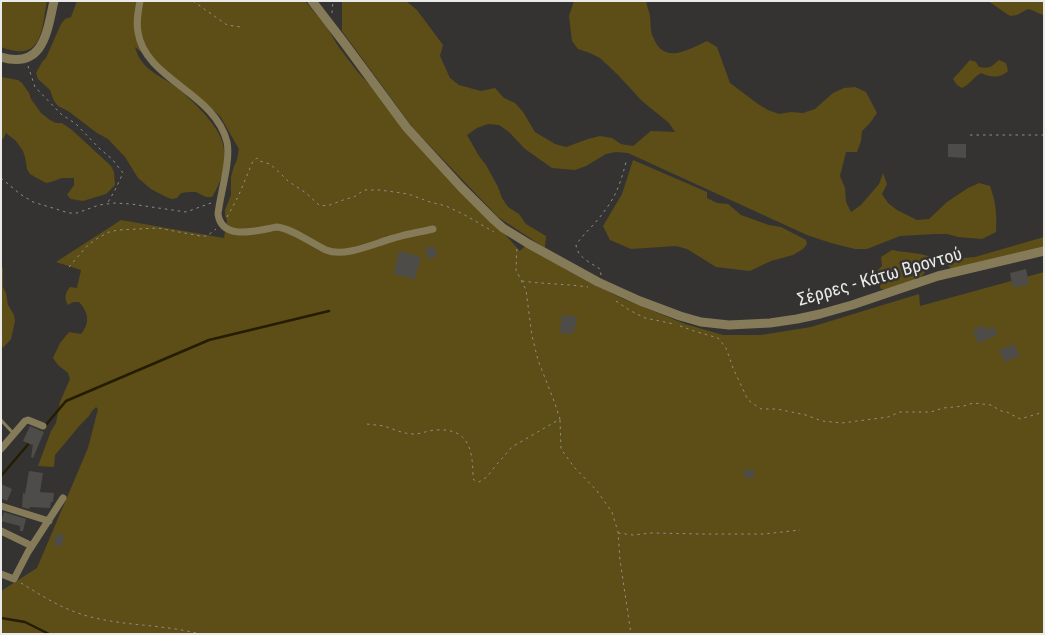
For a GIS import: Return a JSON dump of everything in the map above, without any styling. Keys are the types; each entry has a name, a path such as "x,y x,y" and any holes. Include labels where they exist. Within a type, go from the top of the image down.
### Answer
{"street":[{"path":"1,57 16,60 25,58 37,51 45,39 54,1"},
{"path":"140,1 137,20 138,33 141,44 147,54 155,64 206,107 219,122 228,152 218,214 221,224 228,230 244,233 277,227 284,228 326,250 338,252 433,229"},
{"name":"Σέρρες - Κάτω Βροντού","path":"312,1 407,128 494,220 510,232 596,285 691,319 722,325 754,324 797,319 852,305 938,276 1044,251"},
{"path":"1,449 25,421 28,420 43,426"},
{"path":"1,574 14,579 32,546 63,498"},
{"path":"1,506 49,521"},
{"path":"1,531 32,546"}],"lane":[{"path":"1,420 14,434"}],"path":[{"path":"193,1 227,25 241,27"},
{"path":"25,58 35,87 61,114 76,124 112,159 123,173 107,204"},
{"path":"970,135 1044,135"},
{"path":"69,267 87,246 109,232 166,228 197,236 205,236 213,232 230,212 253,161 257,158 270,164 288,181 306,192 319,205 328,206 346,198 354,197 364,190 408,194 446,206 498,235"},
{"path":"522,281 549,284 596,285 601,276 600,269 581,255 576,245 596,223 615,197 626,162"},
{"path":"1,178 20,194 34,202 69,213 77,213 107,204 131,204 186,212 219,201"},
{"path":"517,244 516,270 526,290 532,336 538,360 560,420 562,449 574,467 597,491 612,512 618,532 620,560 631,634"},
{"path":"614,298 628,310 645,318 677,324 694,332 718,338 726,348 748,400 761,409 777,409 806,415 822,421 842,423 888,417 900,412 931,412 973,403 991,405 1020,419 1044,412"},
{"path":"368,424 412,434 434,430 455,433 467,442 470,447 473,461 473,478 479,482 487,477 512,447 560,420"},
{"path":"618,532 632,535 652,533 755,534 800,530"},
{"path":"14,579 62,607 77,613 128,624 200,634"}],"shaded area":[{"path":"1,1 47,1 41,33 38,41 32,47 25,51 15,51 1,47"},
{"path":"77,1 305,1 326,26 357,71 520,251 525,246 621,298 685,324 723,335 761,335 811,327 919,294 920,306 1044,272 1044,634 1,634 1,591 37,568 88,448 98,409 96,407 92,411 55,455 54,467 38,466 51,431 56,423 60,402 70,379 68,373 53,358 60,343 69,332 81,334 87,322 85,310 79,302 73,302 68,305 66,300 66,293 70,287 77,288 81,270 56,262 121,220 224,238 227,220 225,210 231,195 231,177 239,149 220,116 135,47 137,54 145,65 186,95 208,118 219,134 224,148 224,163 219,184 212,197 189,192 181,193 177,198 172,199 151,189 138,178 125,157 108,139 58,106 50,90 38,79 36,73 46,58 61,24 65,19 71,17"},
{"path":"342,1 406,1 417,10 443,45 440,56 450,78 459,85 481,91 495,88 504,98 515,103 535,132 555,144 566,147 600,136 612,138 621,144 633,146 651,131 675,132 669,123 642,101 600,58 578,49 572,41 569,16 574,1 646,1 652,34 659,47 664,51 678,53 707,41 717,47 730,83 768,110 779,114 803,113 815,109 833,93 844,88 855,87 866,92 877,113 862,131 857,152 846,152 840,176 845,188 846,202 851,212 861,205 879,184 883,173 887,184 882,194 888,203 917,220 929,219 947,202 979,183 990,186 996,209 996,232 982,239 947,234 900,236 867,249 855,249 807,235 628,153 616,152 606,154 575,170 552,168 525,149 509,132 499,125 488,124 477,128 467,135 486,165 502,198 508,207 519,214 526,224 546,236 545,248 498,217 413,128 342,31"},
{"path":"988,1 1044,1 1044,15 1028,9 1017,15 1010,16"},
{"path":"970,60 976,62 979,67 988,68 999,60 1006,63 1008,71 1005,74 995,76 981,73 962,88 953,79"},
{"path":"1,77 18,80 22,83 41,113 50,120 62,123 72,130 111,166 114,172 115,185 106,194 83,201 71,199 67,195 74,185 74,178 62,178 46,183 30,174 23,151 16,141 6,133 1,140"},
{"path":"633,160 707,192 707,198 717,203 728,204 741,215 769,225 781,227 806,240 807,244 793,255 771,261 750,271 716,267 687,249 676,246 631,249 610,240 603,226 622,194"},
{"path":"1044,237 1044,249 953,270 942,260 975,257"},
{"path":"892,250 931,257 932,264 920,278 888,289 881,289 874,274 882,266 881,257"},
{"path":"1,266 3,268 3,287 15,321 11,339 3,348 1,342"}],"building":[{"path":"948,144 966,144 966,158 948,157"},
{"path":"434,246 437,256 428,259 425,248"},
{"path":"399,251 421,257 415,279 394,274"},
{"path":"1026,269 1029,284 1013,288 1010,273"},
{"path":"562,315 577,317 573,334 560,333"},
{"path":"984,325 986,330 994,327 997,335 978,343 973,330"},
{"path":"1015,344 1019,356 1004,362 999,350"},
{"path":"30,426 44,432 33,458 31,457 33,444 23,441"},
{"path":"745,469 755,471 753,478 743,477"},
{"path":"29,471 43,473 40,492 54,493 50,508 30,507 29,509 22,507 23,493 25,494"},
{"path":"1,484 12,489 7,501 1,498"},
{"path":"4,512 26,519 23,531 20,531 20,526 1,521"},
{"path":"56,534 64,535 62,546 54,545"}],"waterway":[{"path":"45,426 66,401 209,340 329,311"},
{"path":"1,476 31,441"},
{"path":"1,618 25,622 49,634"}]}
